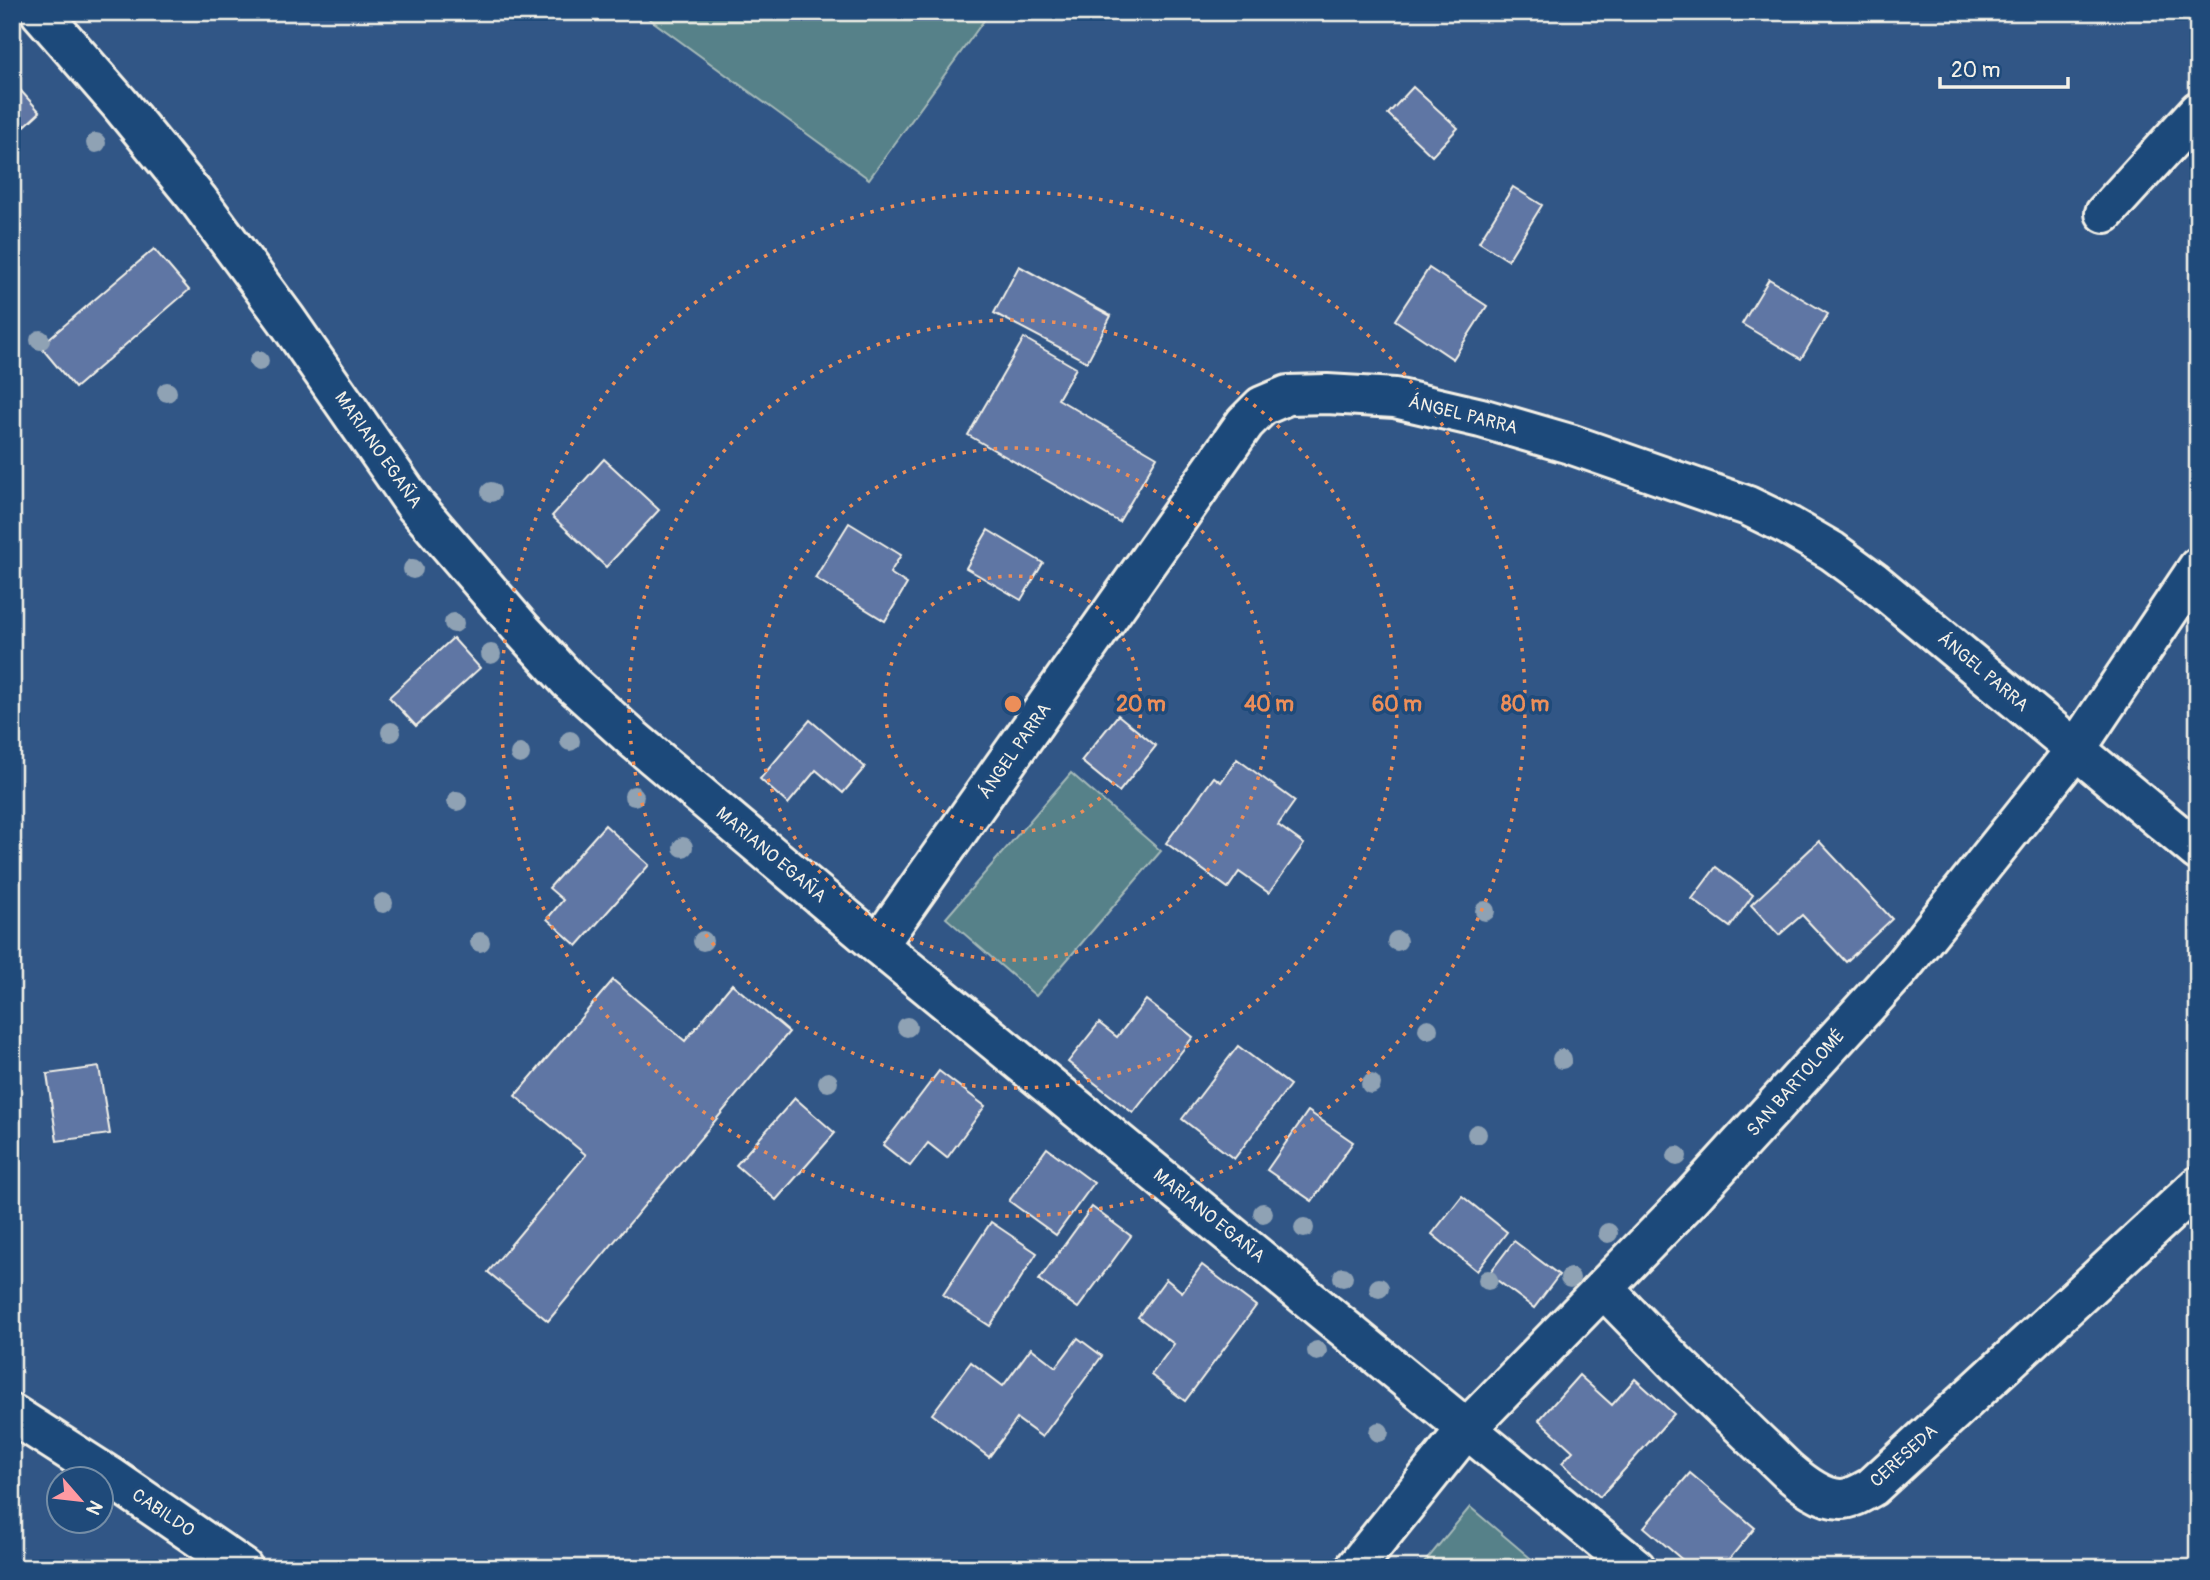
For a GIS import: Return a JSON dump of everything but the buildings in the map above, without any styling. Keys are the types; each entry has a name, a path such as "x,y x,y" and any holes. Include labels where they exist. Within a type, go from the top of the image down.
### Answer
{"street":[{"name":"MARIANO EGAÑA","path":"40,12 199,201 286,319 415,505 569,681 632,738 878,945 1636,1568"},
{"path":"2105,213 2198,111"},
{"name":"ÁNGEL PARRA","path":"878,945 1245,424 1262,406 1288,395 1395,398 1481,418 1570,444 1748,506 1789,526 1822,545 1873,581 2198,851"},
{"name":"SAN BARTOLOMÉ","path":"1355,1568 1468,1428 1690,1199 1901,968 2076,749 2198,567"},
{"name":"CERESEDA","path":"1604,1289 1788,1471 1805,1485 1840,1499 1853,1497 1872,1487 2198,1186"},
{"name":"CABILDO","path":"12,1414 243,1568"}],"green space":[{"path":"640,12 990,12 869,179"},
{"path":"1071,773 1161,851 1036,996 946,918"},
{"path":"1470,1507 1542,1568 1420,1568"}]}
